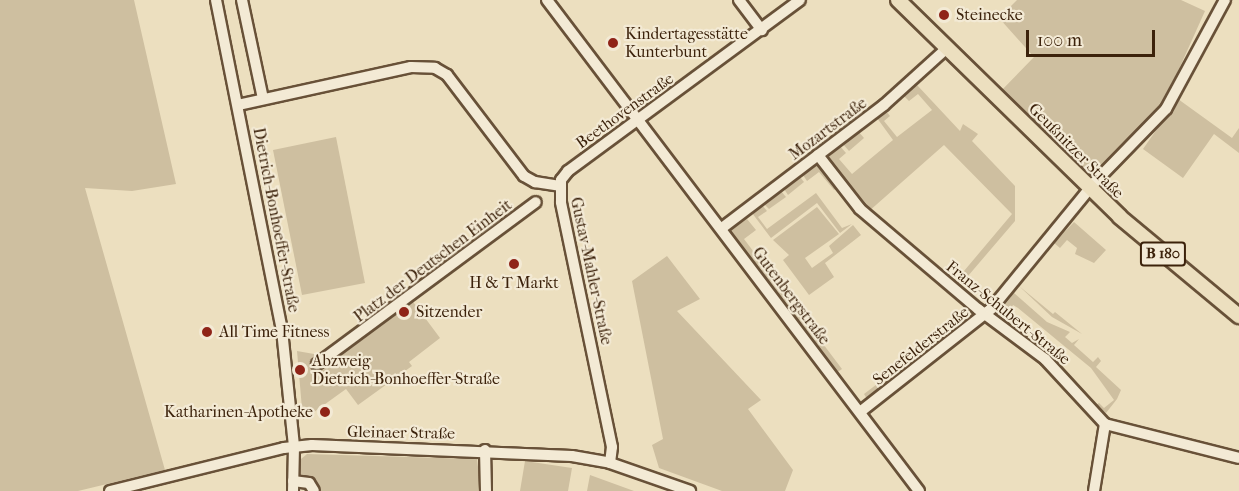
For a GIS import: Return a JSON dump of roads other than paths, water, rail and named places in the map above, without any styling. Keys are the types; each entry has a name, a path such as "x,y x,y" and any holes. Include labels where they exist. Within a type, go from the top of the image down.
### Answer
{"main road":[{"name":"Geußnitzer Straße","path":"898,0 1090,189 1239,316"}],"street":[{"name":"Dietrich-Bonhoeffer-Straße","path":"216,0 282,330 294,447 293,486"},
{"path":"242,0 263,99"},
{"name":"Gutenbergstraße","path":"547,0 722,228 919,491"},
{"path":"739,0 762,30"},
{"name":"Beethovenstraße","path":"560,186 568,171 800,0"},
{"name":"Senefelderstraße","path":"860,412 986,314 1090,189 1152,126 1177,91 1225,0"},
{"name":"Mozartstraße","path":"722,228 898,94 947,48"},
{"name":"Gustav-Mahler-Straße","path":"238,105 411,68 435,68 447,75 525,176 535,182 560,186 612,447 610,463"},
{"name":"Franz-Schubert-Straße","path":"818,155 860,209 986,314 1045,359 1105,424"},
{"name":"Platz der Deutschen Einheit","path":"317,364 536,202"},
{"path":"1094,491 1105,424 1239,458"},
{"name":"Gleinaer Straße","path":"110,491 123,490 294,447 485,450 563,455 610,463 690,491"},
{"path":"485,450 486,491"},
{"path":"293,486 309,483 314,491"}],"place":[{"name":"Steinecke","path":"944,15"},
{"name":"Kindertagesstätte Kunterbunt","path":"613,43"},
{"name":"H & T Markt","path":"514,264"},
{"name":"Sitzender","path":"404,312"},
{"name":"All Time Fitness","path":"207,332"},
{"name":"Abzweig Dietrich-Bonhoeffer-Straße","path":"300,370"},
{"name":"Katharinen-Apotheke","path":"325,412"}]}
